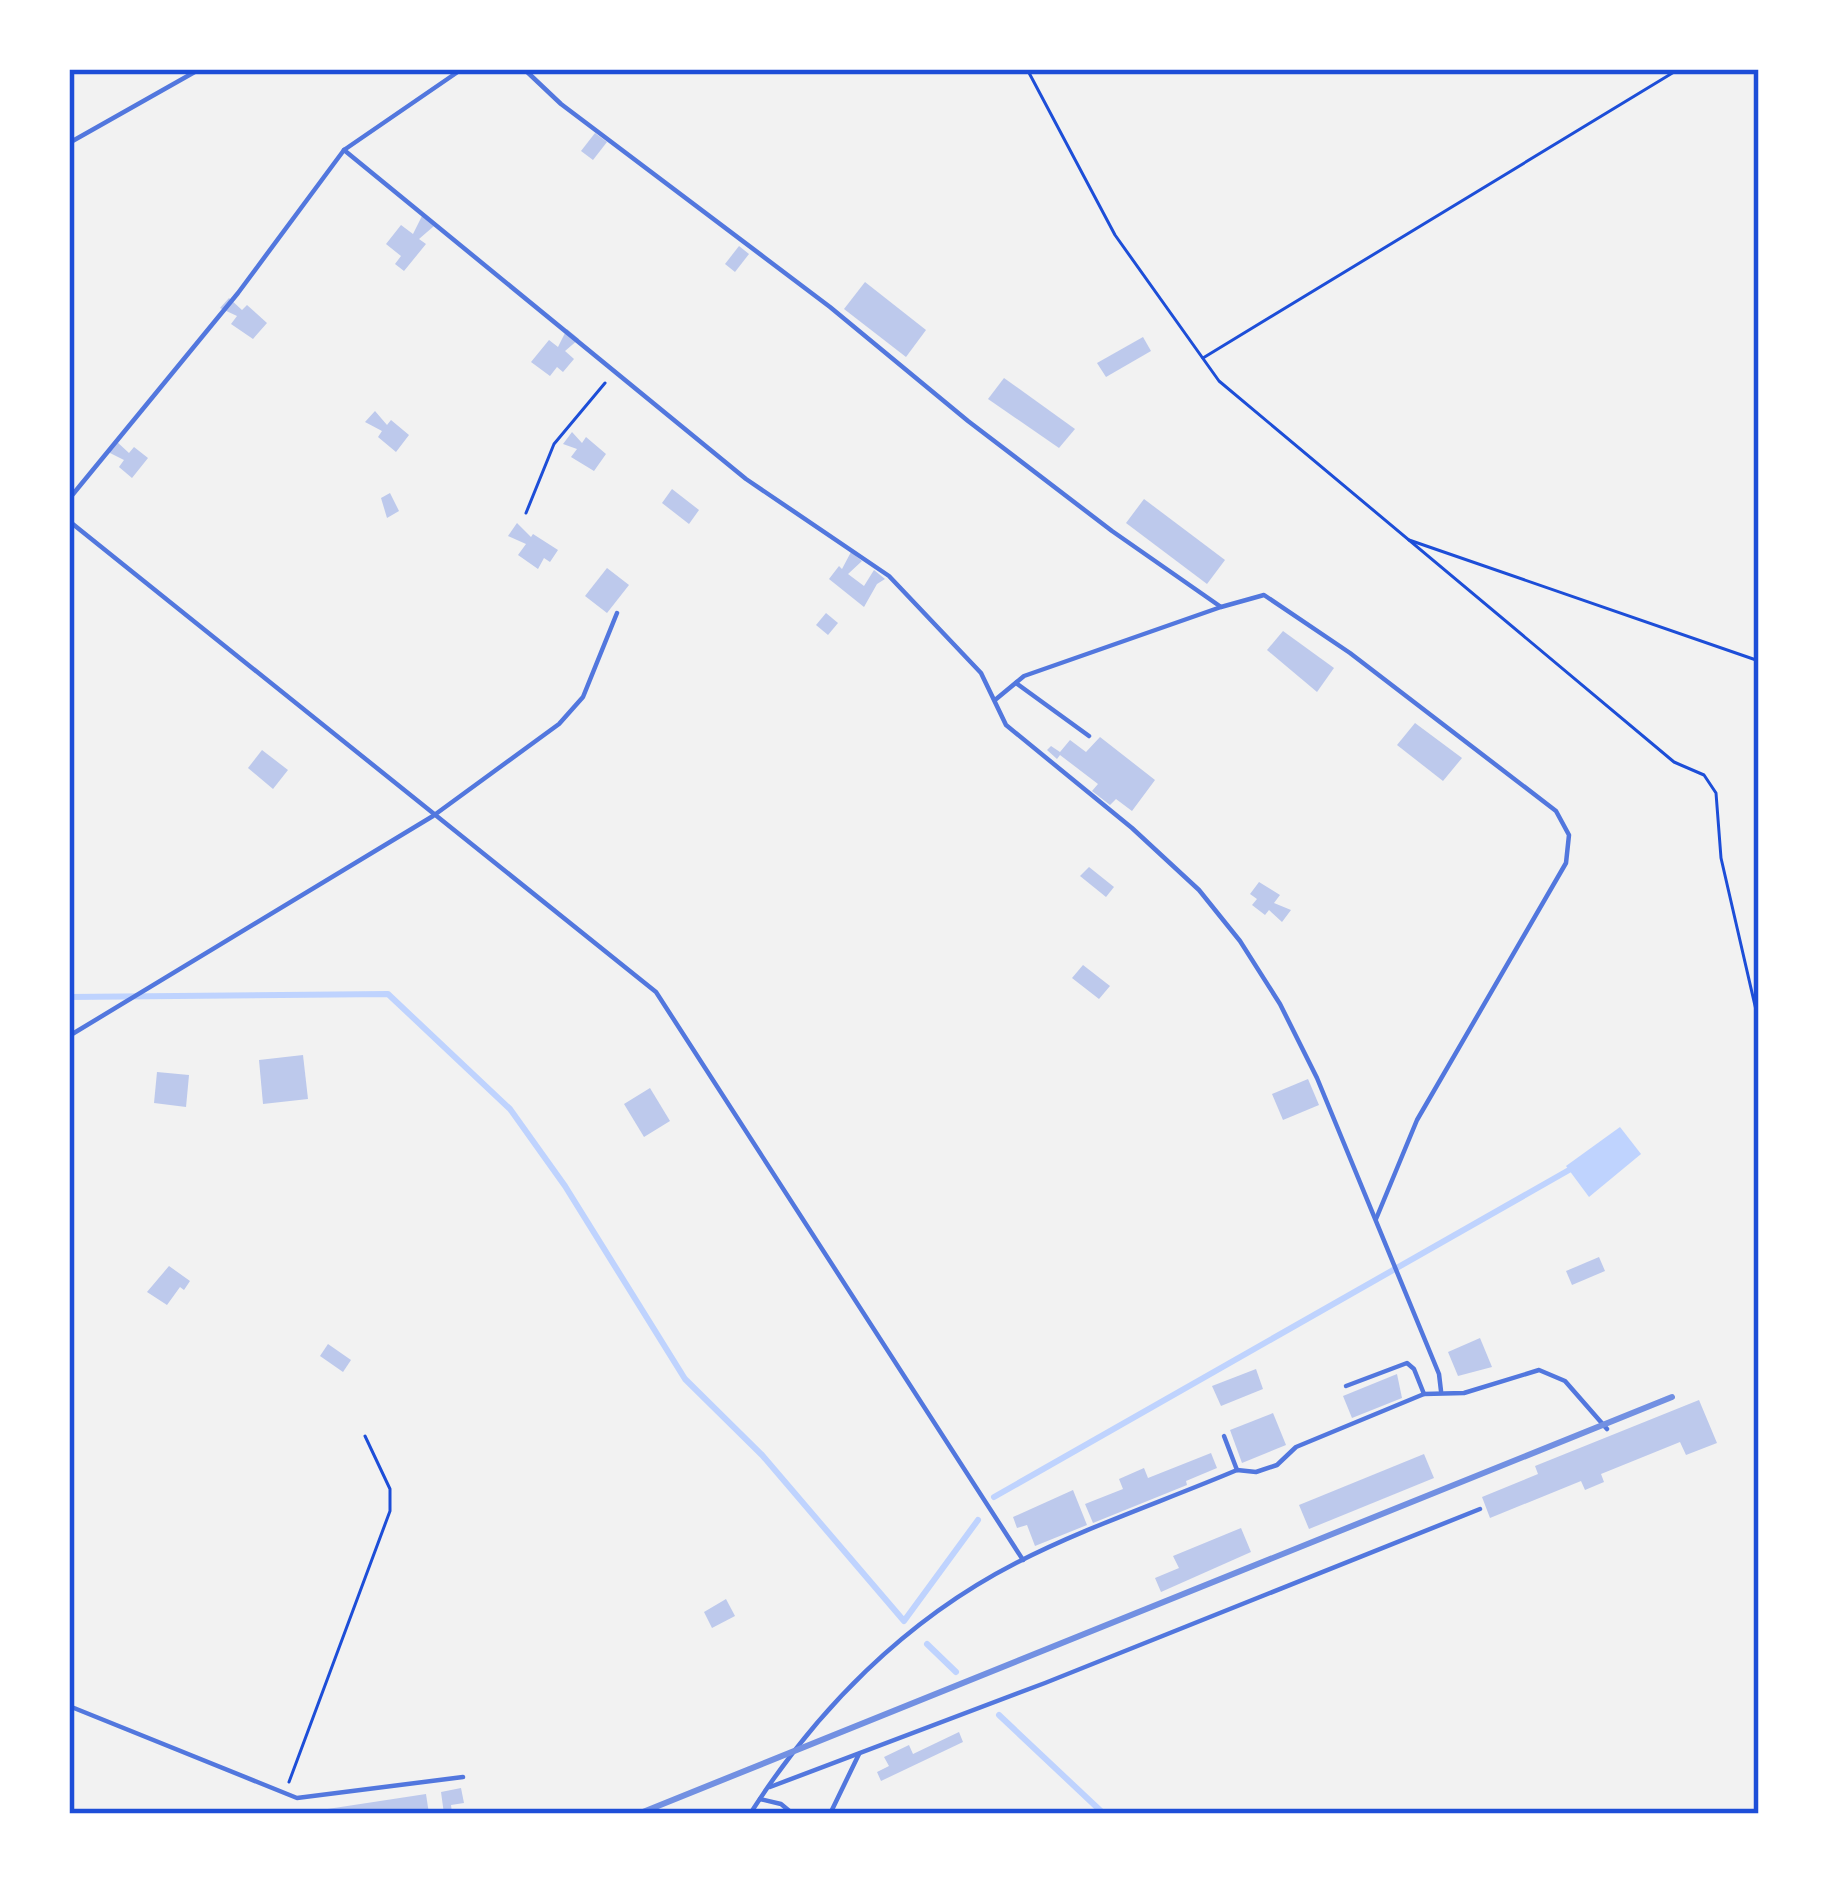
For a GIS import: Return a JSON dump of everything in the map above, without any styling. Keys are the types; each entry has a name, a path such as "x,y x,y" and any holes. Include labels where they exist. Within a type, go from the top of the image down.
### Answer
{"lane":[{"path":"69,143 200,69"},
{"path":"69,499 238,293 344,151 463,69"},
{"path":"524,69 561,104 830,307 968,421 1221,607"},
{"path":"344,151 746,479 889,576 981,673 1006,725 1199,890 1240,941 1280,1004 1317,1078 1439,1374 1441,1391"},
{"path":"69,521 656,992 1023,1560"},
{"path":"993,701 1024,676 1264,595 1349,653 1556,811 1569,836 1566,863 1417,1120 1376,1220"},
{"path":"69,1036 433,816 573,712 616,613"},
{"path":"1016,683 1089,736"},
{"path":"1346,1386 1408,1363 1424,1394"},
{"path":"750,1814 825,1710 856,1679 959,1598 1023,1560 1238,1471 1256,1472 1277,1465 1296,1447 1424,1394 1464,1393 1548,1370 1565,1381 1607,1429"},
{"path":"1224,1436 1238,1471"},
{"path":"766,1789 1480,1509"},
{"path":"69,1706 285,1794 313,1798 463,1777"},
{"path":"830,1814 860,1753"},
{"path":"760,1799 781,1804 793,1814"}],"path":[{"path":"1027,69 1115,235 1219,381 1674,762 1705,775 1716,793 1721,858 1759,1023"},
{"path":"1201,359 1679,69"},
{"path":"526,512 554,444 616,370"},
{"path":"1407,540 1759,661"},
{"path":"285,1794 390,1511 391,1490 365,1436"}],"water":[{"path":"1620,1127 1641,1154 1589,1197 1566,1166"}],"building":[{"path":"595,133 607,142 593,160 581,151"},
{"path":"422,216 434,226 419,239 426,244 404,271 395,264 401,256 386,244 401,225 413,234"},
{"path":"739,246 749,254 735,272 725,264"},
{"path":"865,282 926,330 906,357 844,309"},
{"path":"229,298 242,310 247,305 267,323 253,339 231,324 237,316 220,308"},
{"path":"567,329 579,339 565,351 574,359 563,372 557,367 550,376 531,362 549,340 558,347"},
{"path":"1143,337 1151,351 1106,377 1097,363"},
{"path":"1004,378 1075,429 1059,448 988,399"},
{"path":"375,411 387,425 391,420 409,435 396,452 378,437 382,431 365,422"},
{"path":"572,432 582,443 586,437 606,454 594,471 571,457 577,449 563,444"},
{"path":"116,441 129,453 134,447 148,458 132,478 119,467 124,460 108,452"},
{"path":"672,489 699,510 689,524 662,503"},
{"path":"390,493 399,511 387,518 381,498"},
{"path":"1144,499 1225,560 1207,584 1126,523"},
{"path":"517,523 531,537 558,550 550,562 544,558 538,569 518,555 526,544 508,536"},
{"path":"851,552 862,561 848,574 864,586 874,570 885,579 864,607 829,579 839,566 842,569"},
{"path":"607,568 629,585 607,613 585,596"},
{"path":"826,613 838,623 828,635 816,625"},
{"path":"1283,631 1334,668 1317,692 1267,650"},
{"path":"1415,723 1462,758 1443,781 1397,745"},
{"path":"1100,737 1155,780 1132,811 1116,799 1110,805 1092,791 1098,784 1047,750 1051,746 1060,752 1070,740 1086,752"},
{"path":"262,750 288,770 273,789 248,768"},
{"path":"1089,867 1114,887 1106,897 1080,876"},
{"path":"1259,882 1280,895 1274,903 1291,910 1282,922 1269,910 1265,915 1252,905 1257,899 1250,894"},
{"path":"1083,965 1110,986 1099,999 1072,978"},
{"path":"303,1055 308,1099 263,1104 259,1060"},
{"path":"157,1072 189,1075 186,1107 154,1103"},
{"path":"1308,1079 1319,1105 1283,1120 1272,1094"},
{"path":"650,1088 670,1121 644,1137 624,1104"},
{"path":"1599,1257 1605,1271 1572,1285 1566,1271"},
{"path":"169,1266 190,1281 167,1305 147,1292"},
{"path":"1480,1338 1492,1367 1458,1376 1448,1352"},
{"path":"328,1344 351,1360 343,1372 320,1356"},
{"path":"1256,1369 1263,1389 1221,1406 1212,1386"},
{"path":"1397,1374 1402,1398 1352,1418 1343,1396"},
{"path":"1699,1400 1717,1443 1686,1455 1680,1442 1601,1474 1604,1482 1585,1490 1581,1481 1490,1518 1482,1497 1538,1474 1535,1466"},
{"path":"1273,1413 1286,1445 1242,1463 1230,1430"},
{"path":"1211,1453 1217,1468 1093,1523 1085,1504 1123,1489 1119,1479 1144,1468 1148,1478"},
{"path":"1424,1454 1434,1478 1309,1529 1299,1505"},
{"path":"1073,1490 1087,1525 1035,1546 1027,1525 1017,1528 1013,1517"},
{"path":"1241,1528 1251,1552 1161,1592 1155,1578 1179,1568 1173,1556"},
{"path":"726,1599 735,1616 712,1628 704,1612"},
{"path":"959,1732 963,1742 881,1781 877,1772 889,1766 884,1757 909,1745 913,1754"},
{"path":"461,1788 464,1803 451,1805 452,1813 444,1814 441,1792"},
{"path":"426,1794 429,1814 321,1814 321,1810"}],"waterway":[{"path":"69,997 388,994 510,1109 565,1186 685,1379 762,1455 904,1621 978,1520"},
{"path":"994,1497 1569,1170"},
{"path":"927,1644 956,1672"},
{"path":"999,1715 1104,1814"}],"railway":[{"path":"638,1814 1672,1397"}]}
